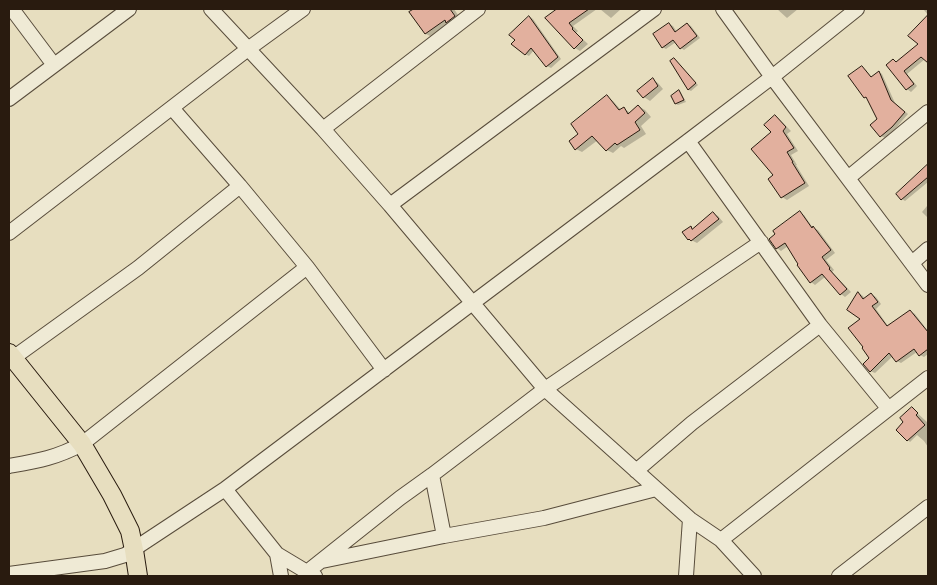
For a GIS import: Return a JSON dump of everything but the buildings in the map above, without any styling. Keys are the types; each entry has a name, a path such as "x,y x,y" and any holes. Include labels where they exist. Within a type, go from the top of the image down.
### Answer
{"main road":[{"path":"11,355 82,444 112,494 130,531 138,576"}],"street":[{"path":"12,9 54,65"},
{"path":"9,99 129,9"},
{"path":"211,9 323,129 390,205 545,389 690,519 721,540 754,576"},
{"path":"9,233 248,49 303,9"},
{"path":"323,129 478,9"},
{"path":"390,205 654,9"},
{"path":"723,9 928,285"},
{"path":"9,574 105,561 134,550 225,489 474,303 688,142 857,9"},
{"path":"172,108 308,267 384,370"},
{"path":"848,178 928,112"},
{"path":"688,142 820,325 888,408"},
{"path":"11,355 138,268 240,186"},
{"path":"225,489 277,554 311,574 319,562 400,498 545,389 761,242"},
{"path":"912,263 928,249"},
{"path":"9,466 50,458 68,452 82,444 308,267"},
{"path":"636,471 692,423 820,325"},
{"path":"721,540 928,378"},
{"path":"432,475 444,536"},
{"path":"319,562 444,536 544,518 656,489"},
{"path":"839,576 928,507"},
{"path":"686,576 690,519"},
{"path":"277,554 280,576"}]}
